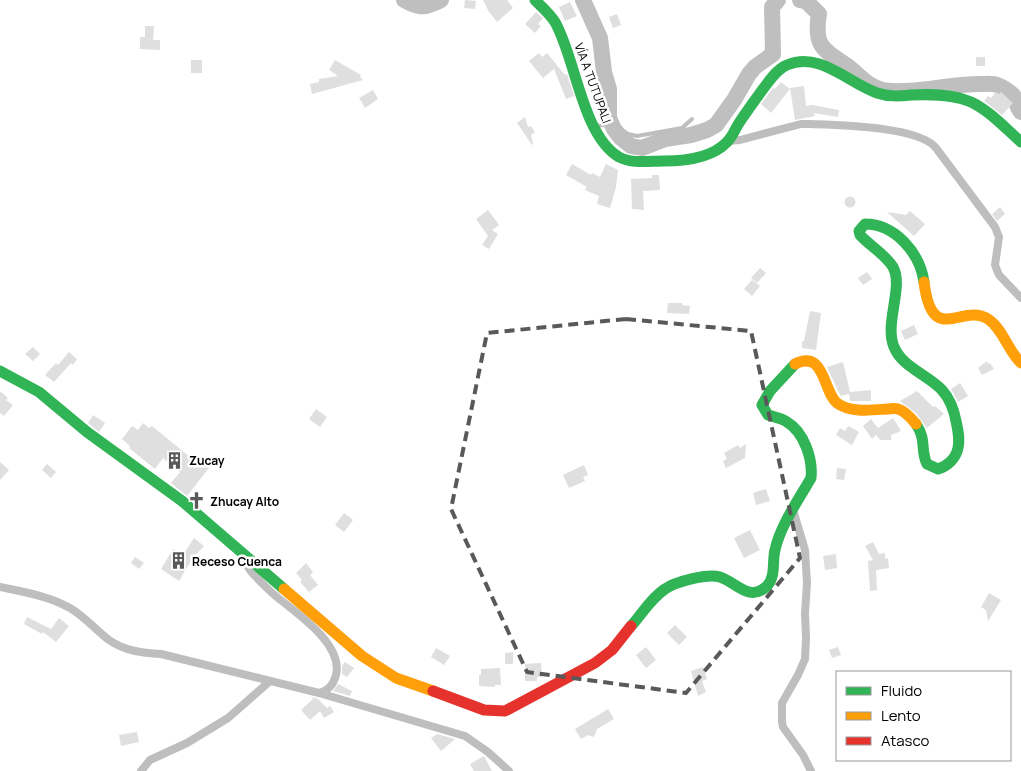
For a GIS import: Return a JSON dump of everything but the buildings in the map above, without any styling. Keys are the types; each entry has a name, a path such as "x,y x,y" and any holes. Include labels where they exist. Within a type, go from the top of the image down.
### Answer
{"street":[{"name":"VÍA A TUTUPALI","path":"534,0 548,12 556,23 571,58 584,102 605,147 618,156 639,162 677,161 703,156 719,148 728,141 753,102 775,74 787,65 800,61 840,72 875,93 893,97 910,95 955,97 972,103 985,111 1021,142"},
{"path":"728,141 740,140 801,124 868,127 928,140 992,222 999,237 994,265 999,275 1021,298"},
{"path":"0,371 39,392 94,437 182,501 362,656 396,678 484,710 498,712 505,711 595,663 612,650 655,597 666,588 700,577 711,576 720,577 745,591 752,592 765,588 772,580 775,549 783,529 810,478 812,468 799,432 786,421 768,415 762,405 764,398 791,365 803,361 815,364 822,372 832,397 842,406 856,409 898,409 904,412 914,421 922,434 928,466 938,469 943,468 952,461 959,445 958,428 951,405 940,388 899,356 895,349 892,334 896,274 893,265 887,258 860,235 859,231 865,224 871,223 882,226 903,241 920,266 929,306 935,313 952,320 978,315 990,320 1021,363"},
{"path":"793,510 805,550 808,584 805,613 805,659 782,703 782,722 783,727 803,755 811,771"},
{"path":"238,550 252,573 281,600 304,617 328,644 335,657 337,670 334,682 328,690 319,693"},
{"path":"0,587 41,596 70,608 120,647 139,653 161,654 319,693 464,736 488,752 509,771"},
{"path":"141,771 150,760 187,743 228,718 270,681"}],"lane":[{"path":"596,126 613,124 628,134 637,136 682,128 692,119"}],"highlighted area":[{"path":"626,319 751,331 800,558 686,693 527,672 451,509 487,333"}],"waterway":[{"path":"404,0 418,6 431,5 441,0"},
{"path":"583,0 600,38 604,72 609,89 609,118 621,138 631,146 642,148 665,139 691,135 716,125 734,100 749,74 755,67 773,54 772,7 778,0"},
{"path":"800,0 806,1 819,14 819,39 825,50 872,86 883,90 906,91 970,84 994,84 1013,95 1021,112"}],"traffic: fast":[{"path":"535,0 555,22 596,132 606,146 619,157 629,161 681,160 698,158 714,152 729,140 748,110 777,72 787,65 799,62 811,62 822,65 881,94 894,96 942,95 964,99 985,110 1021,142"},
{"path":"916,424 921,435 927,464 938,469 948,464 957,452 959,445 953,409 942,390 909,366 894,347 891,327 896,295 896,275 890,262 860,235 859,231 865,224 876,225 886,229 904,242 917,261 922,271 924,282"},
{"path":"631,626 660,593 670,586 683,581 707,576 720,577 748,592 760,591 770,582 773,574 777,541 790,513 811,478 809,455 803,439 793,426 768,415 762,405 770,391 795,364"},
{"path":"0,371 39,392 87,432 182,501 284,589"}],"traffic: slow":[{"path":"924,282 928,302 934,313 941,318 949,319 968,315 978,315 988,319 998,328 1021,363"},
{"path":"795,364 805,361 812,362 818,367 832,398 842,406 861,410 898,409 906,413 916,424"},
{"path":"284,589 362,656 396,678 433,691"}],"traffic: jam":[{"path":"433,691 484,710 505,711 595,663 612,650 631,626"}],"place":[{"name":"Zucay","path":"175,460"},
{"name":"Zhucay Alto","path":"196,501"},
{"name":"Receso Cuenca","path":"178,561"}]}
